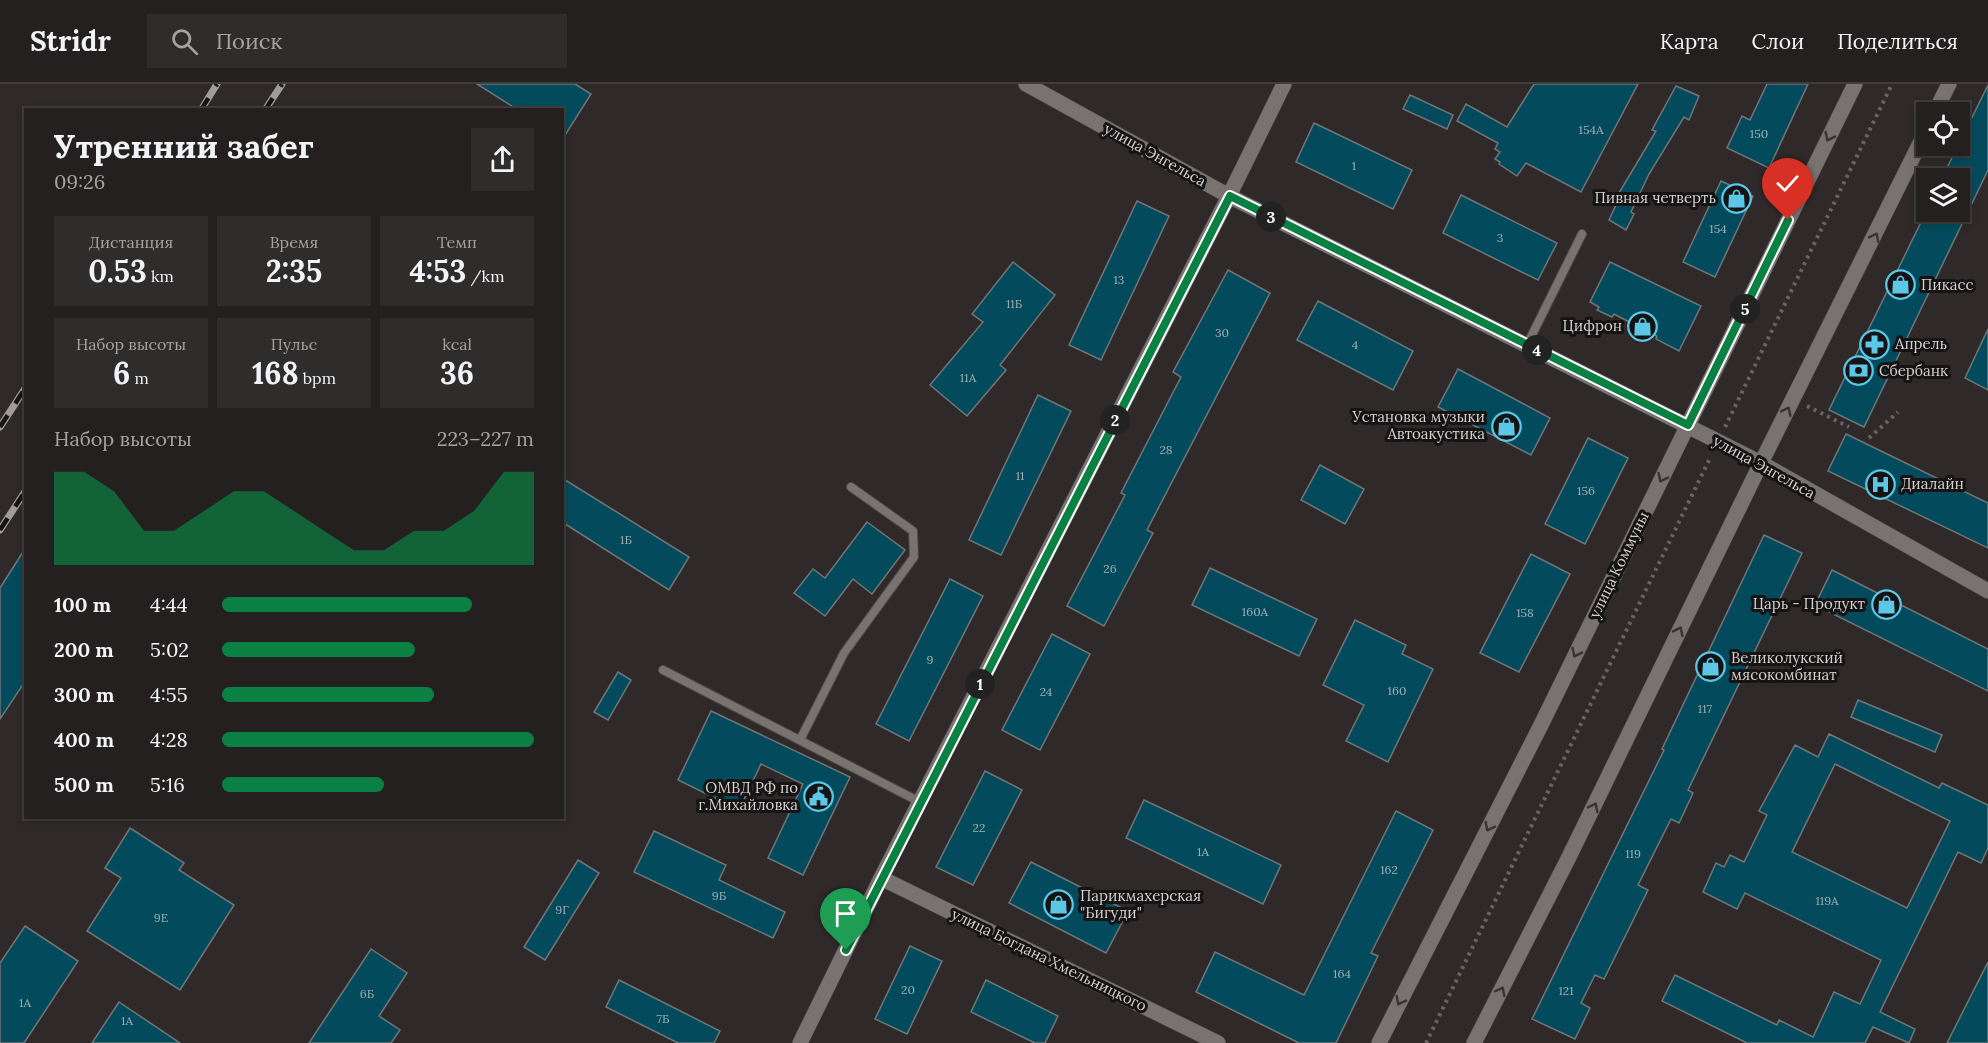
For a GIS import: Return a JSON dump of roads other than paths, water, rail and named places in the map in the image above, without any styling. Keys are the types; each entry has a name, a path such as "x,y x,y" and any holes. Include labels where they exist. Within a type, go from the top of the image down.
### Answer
{"street":[{"name":"улица Энгельса","path":"1028,84 1230,196 1761,463 1988,591"},
{"path":"800,1043 881,878 1230,196 1284,84"},
{"name":"улица Коммуны","path":"1379,1043 1542,723 1855,84"},
{"path":"1940,102 1948,84"},
{"path":"1474,1043 1568,860 1916,151"},
{"name":"улица Богдана Хмельницкого","path":"881,878 1218,1043"}],"lane":[{"path":"1527,345 1582,234"},
{"path":"800,740 844,653 914,557 913,531 851,487"},
{"path":"663,670 920,802"}],"railway":[{"path":"202,108 217,84"},
{"path":"266,108 282,84"},
{"path":"0,427 24,390"},
{"path":"0,530 24,493"}],"place":[{"name":"Пивная четверть","path":"1737,198"},
{"name":"Пикасс","path":"1900,285"},
{"name":"Цифрон","path":"1643,326"},
{"name":"Апрель","path":"1874,344"},
{"name":"Сбербанк","path":"1858,371"},
{"name":"Установка музыки Автоакустика","path":"1506,426"},
{"name":"Диалайн","path":"1880,484"},
{"name":"Царь - Продукт","path":"1886,604"},
{"name":"Великолукский мясокомбинат","path":"1710,667"},
{"name":"ОМВД РФ по г.Михайловка","path":"819,797"},
{"name":"Парикмахерская \"Бигуди\"","path":"1059,905"}]}
